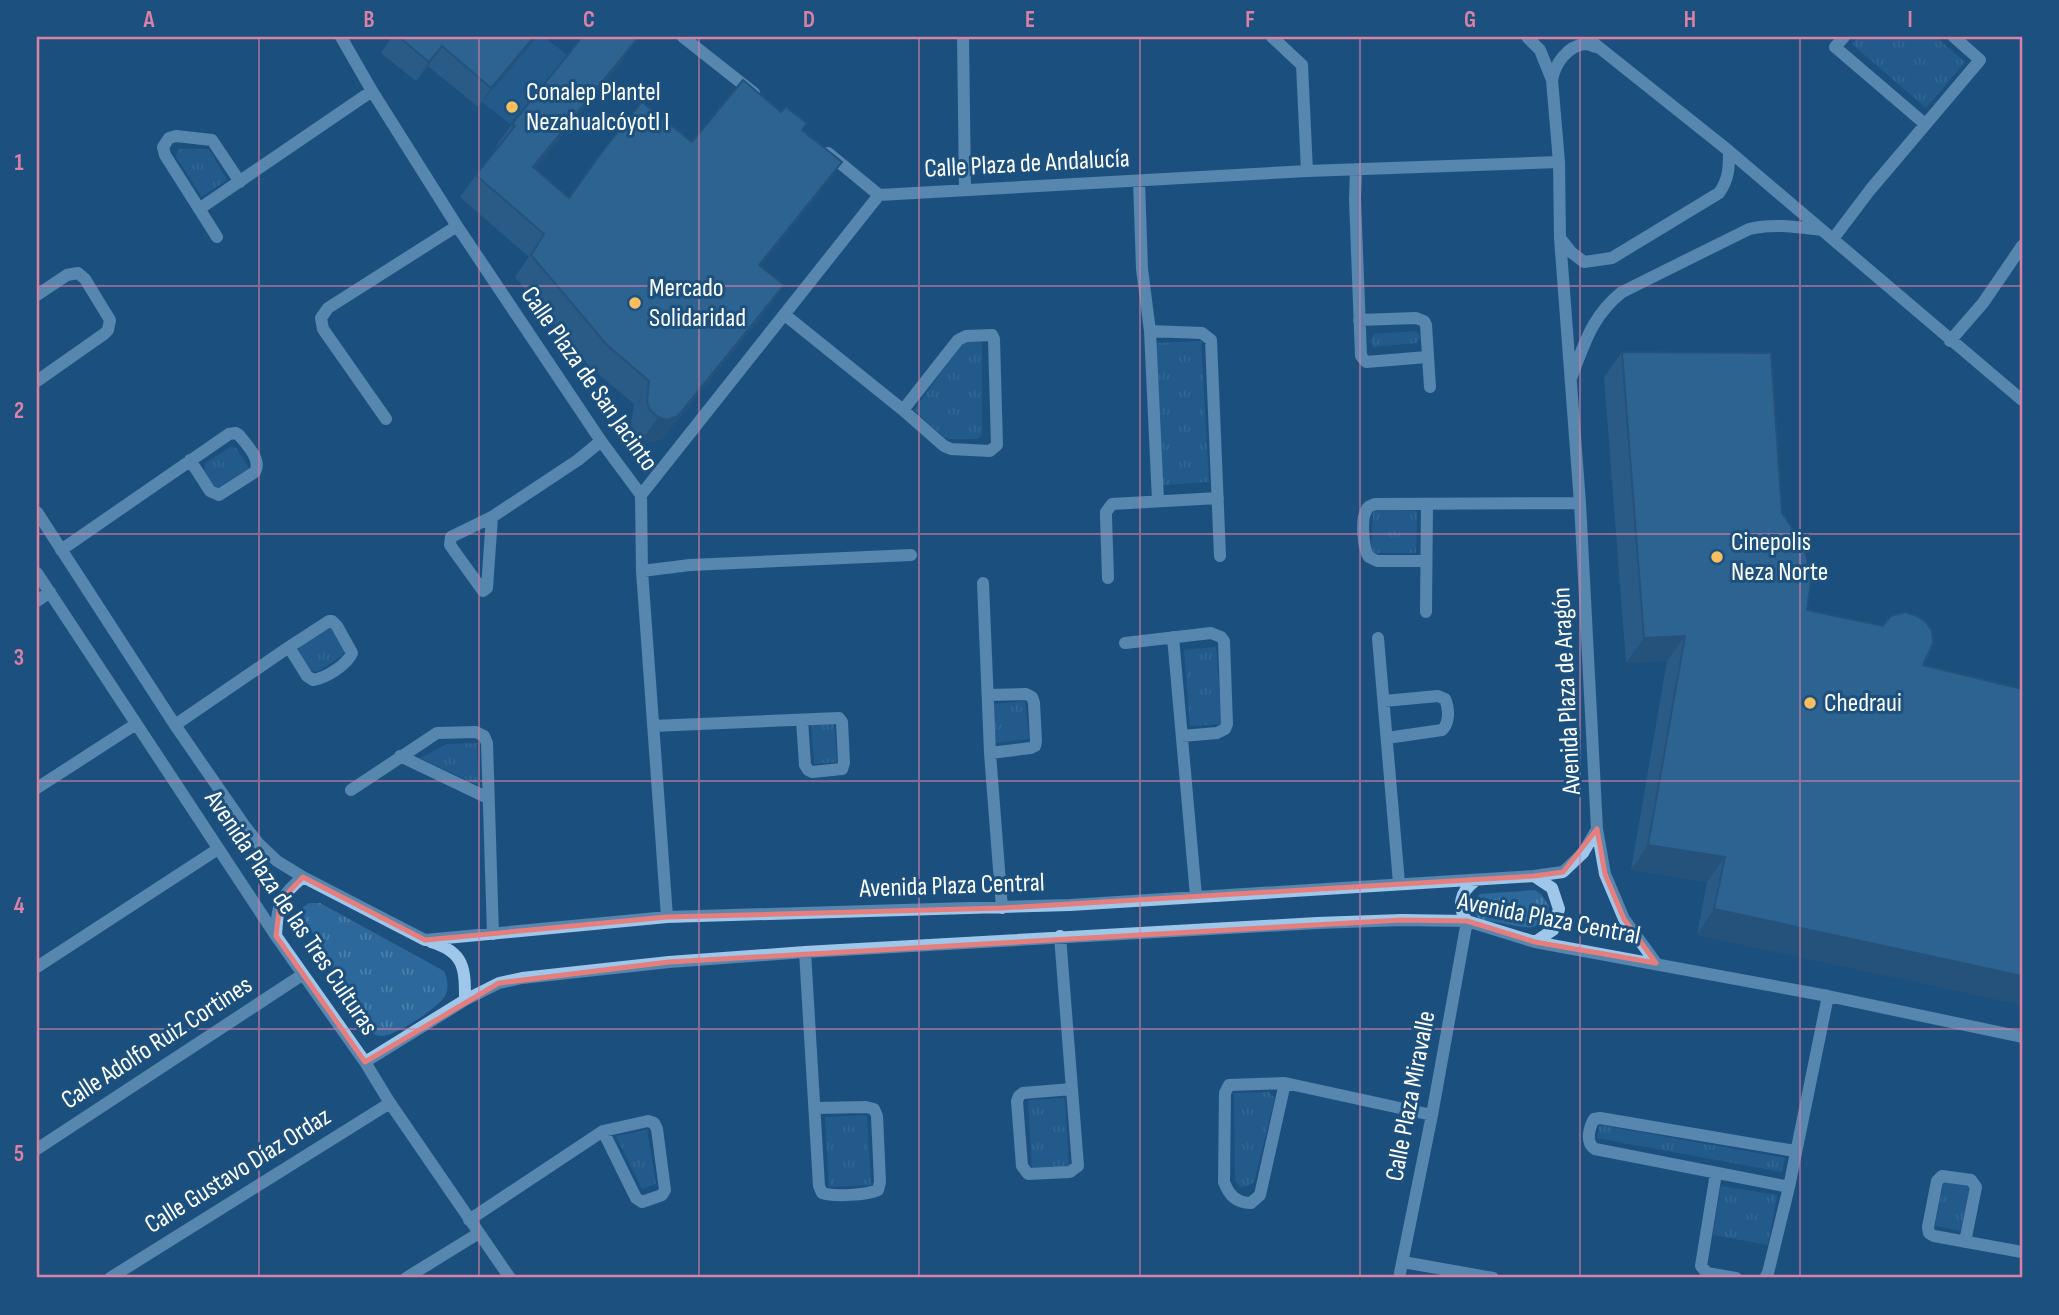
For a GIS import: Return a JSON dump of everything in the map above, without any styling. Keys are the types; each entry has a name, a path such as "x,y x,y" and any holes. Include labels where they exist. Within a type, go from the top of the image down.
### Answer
{"street":[{"name":"Calle Plaza de San Jacinto","path":"341,37 372,92 457,226 601,441 641,495 642,571 667,917"},
{"path":"683,37 760,98"},
{"path":"963,37 965,189"},
{"path":"1272,37 1303,65 1307,171"},
{"name":"Avenida Plaza de Aragón","path":"1527,37 1540,51 1552,80 1559,162 1560,238 1580,503 1597,829 1605,874 1624,919 1656,963"},
{"path":"1586,37 1729,151 2022,400"},
{"path":"1844,37 1835,47 1925,124"},
{"path":"1833,239 1870,190 1980,60 1954,37"},
{"path":"1552,80 1555,67 1567,52 1585,44 1600,48"},
{"path":"199,209 372,92"},
{"path":"216,237 165,155 163,147 169,138 176,136 212,139 240,182"},
{"path":"641,495 880,195 814,142"},
{"path":"1560,238 1571,252 1584,262 1612,258 1719,193 1726,183 1729,151"},
{"name":"Calle Plaza de Andalucía","path":"880,195 1307,171 1559,162"},
{"path":"1356,169 1361,356 1363,360 1427,357"},
{"path":"1139,181 1142,270 1150,331 1158,500"},
{"path":"1570,381 1593,324 1606,305 1622,292 1749,229 1782,225 1822,230"},
{"path":"386,419 323,329 321,318 328,308 457,226"},
{"path":"1951,341 1983,303 2022,246"},
{"path":"37,295 67,275 78,273 85,279 108,316 110,324 104,334 37,381"},
{"path":"785,315 947,448 993,450 998,442 992,335 966,336 958,340 903,410"},
{"path":"1359,320 1416,318 1424,321 1430,387"},
{"path":"1150,331 1202,332 1211,340 1220,556"},
{"path":"61,550 190,460 229,434 236,433 257,461 258,467 255,472 219,495 210,491 190,460"},
{"path":"492,517 487,588 483,591 449,542 453,535 492,517 578,460 601,441"},
{"path":"1108,578 1108,508 1116,503 1218,498"},
{"path":"1425,561 1377,561 1368,557 1364,549 1364,516 1368,508 1375,504 1580,503"},
{"path":"1426,612 1427,504"},
{"name":"Avenida Plaza de las Tres Culturas","path":"37,512 175,725 258,843 277,861 303,877"},
{"path":"642,571 690,565 911,555"},
{"name":"Avenida Plaza de las Tres Culturas","path":"37,573 302,975 365,1062 510,1278"},
{"path":"983,583 990,753 1002,908"},
{"path":"37,601 50,592"},
{"path":"175,725 289,647 327,622 332,621 337,626 352,653 346,662 320,679 313,680 307,676 289,647"},
{"path":"1125,643 1211,633 1221,637 1224,646 1227,724 1225,729 1217,733 1182,736"},
{"path":"1173,637 1196,896"},
{"path":"1378,638 1399,883"},
{"path":"988,695 1026,694 1031,697 1034,703 1036,744 1031,748 990,753"},
{"path":"1384,701 1438,696 1445,699 1447,705 1447,724 1442,730 1387,738"},
{"path":"653,726 836,717 841,719 844,763 842,769 812,772 806,767 802,720"},
{"path":"37,788 136,724"},
{"path":"351,790 437,733 480,733 486,739 493,934"},
{"path":"400,756 488,798"},
{"name":"Avenida Plaza Central","path":"425,940 667,917 1002,908 1534,876 1563,872 1583,853 1597,829"},
{"path":"37,967 218,849"},
{"path":"1534,876 1552,888 1559,909 1553,930 1535,942"},
{"path":"276,936 280,901 303,877 455,954 462,962 465,975 465,1000"},
{"name":"Calle Plaza Miravalle","path":"1399,1278 1467,921 1461,914 1460,899 1467,886 1475,881"},
{"name":"Avenida Plaza Central","path":"365,1062 465,1000 499,983 522,978 669,962 1060,936 1402,920 1467,921 1535,942 1656,963"},
{"path":"1060,936 1078,1161 1076,1169 1070,1172 1028,1174 1022,1166 1018,1096 1023,1093 1072,1089"},
{"path":"805,952 819,1186 822,1193 829,1195 871,1193 878,1190 880,1182 877,1116 874,1109 815,1108"},
{"path":"1656,963 2022,1037"},
{"name":"Calle Adolfo Ruiz Cortines","path":"37,1149 302,975"},
{"path":"1765,1278 1789,1187 1828,996"},
{"path":"1285,1083 1260,1195 1251,1203 1239,1201 1227,1191 1224,1182 1227,1087 1285,1083 1432,1115"},
{"name":"Calle Gustavo Díaz Ordaz","path":"110,1278 390,1102"},
{"path":"1789,1187 1595,1149 1588,1142 1591,1124 1594,1119 1600,1118 1795,1151"},
{"path":"470,1220 603,1132 648,1121 654,1123 657,1129 664,1187 662,1195 642,1202 636,1198 603,1132"},
{"path":"1716,1173 1701,1266 1707,1273 1736,1278"},
{"path":"1965,1242 1976,1186 1971,1180 1942,1175 1937,1181 1928,1230 1934,1236 1965,1242 2022,1251"},
{"path":"406,1278 480,1233"},
{"path":"1403,1262 1493,1278"}],"highlighted area":[{"path":"1597,829 1605,874 1624,919 1656,963 1535,942 1467,921 1402,920 669,962 499,983 365,1062 276,936 280,901 303,877 425,940 667,917 1002,908 1534,876 1563,872"}],"green space":[{"path":"537,37 544,37 567,55 510,124 482,102"},
{"path":"1858,37 1936,37 1965,62 1926,108 1852,44"},
{"path":"178,149 209,149 227,180 202,197 176,157"},
{"path":"1416,331 1420,336 1417,343 1374,347 1370,341 1374,334"},
{"path":"972,338 980,340 982,344 982,434 978,439 951,439 944,437 914,410 961,345"},
{"path":"1201,341 1209,482 1163,485 1155,343"},
{"path":"231,447 236,448 250,469 217,490 204,471 205,463"},
{"path":"1373,509 1417,511 1416,553 1371,553"},
{"path":"326,627 331,628 344,649 343,655 317,672 310,670 299,650 300,643"},
{"path":"1216,647 1222,724 1190,726 1184,650"},
{"path":"1025,701 1029,739 996,743 992,704"},
{"path":"834,722 837,762 814,764 811,724"},
{"path":"477,743 478,785 420,758 447,744"},
{"path":"1535,890 1549,906 1546,916 1537,926 1524,927 1487,921 1479,918 1475,912 1475,902 1480,894"},
{"path":"309,903 320,903 444,971 447,988 443,999 427,1013 396,1032 381,1036 373,1033 304,918 303,907"},
{"path":"1269,1092 1275,1098 1254,1182 1240,1187 1235,1181 1234,1093"},
{"path":"1065,1098 1069,1167 1032,1170 1028,1100"},
{"path":"867,1115 871,1185 829,1187 825,1117"},
{"path":"1599,1125 1785,1158 1782,1172 1597,1138"},
{"path":"647,1130 656,1184 642,1189 616,1136"},
{"path":"1944,1181 1970,1186 1961,1231 1935,1226"},
{"path":"1721,1186 1777,1195 1768,1245 1713,1235"}],"building":[{"path":"399,37 534,37 491,88 442,46 429,62"},
{"path":"582,37 638,38 533,167 569,198 642,102 692,142 743,80 781,112 786,107 807,123 802,130 842,162 759,265 784,285 678,416 667,420 650,410 647,401 649,381 607,345 531,255 544,234 476,175 515,126 512,124"},
{"name":"Chedraui","path":"1622,352 1771,353 1782,513 1804,545 1811,581 1807,610 1883,626 1891,616 1905,612 1917,616 1926,622 1932,631 1933,643 1923,665 2022,689 2022,976 1714,909 1725,857 1648,845 1685,636 1644,638"}],"place":[{"name":"Conalep Plantel Nezahualcóyotl I","path":"512,107"},
{"name":"Mercado Solidaridad","path":"635,303"},
{"name":"Cinepolis Neza Norte","path":"1717,557"},
{"name":"Chedraui","path":"1810,703"}]}
